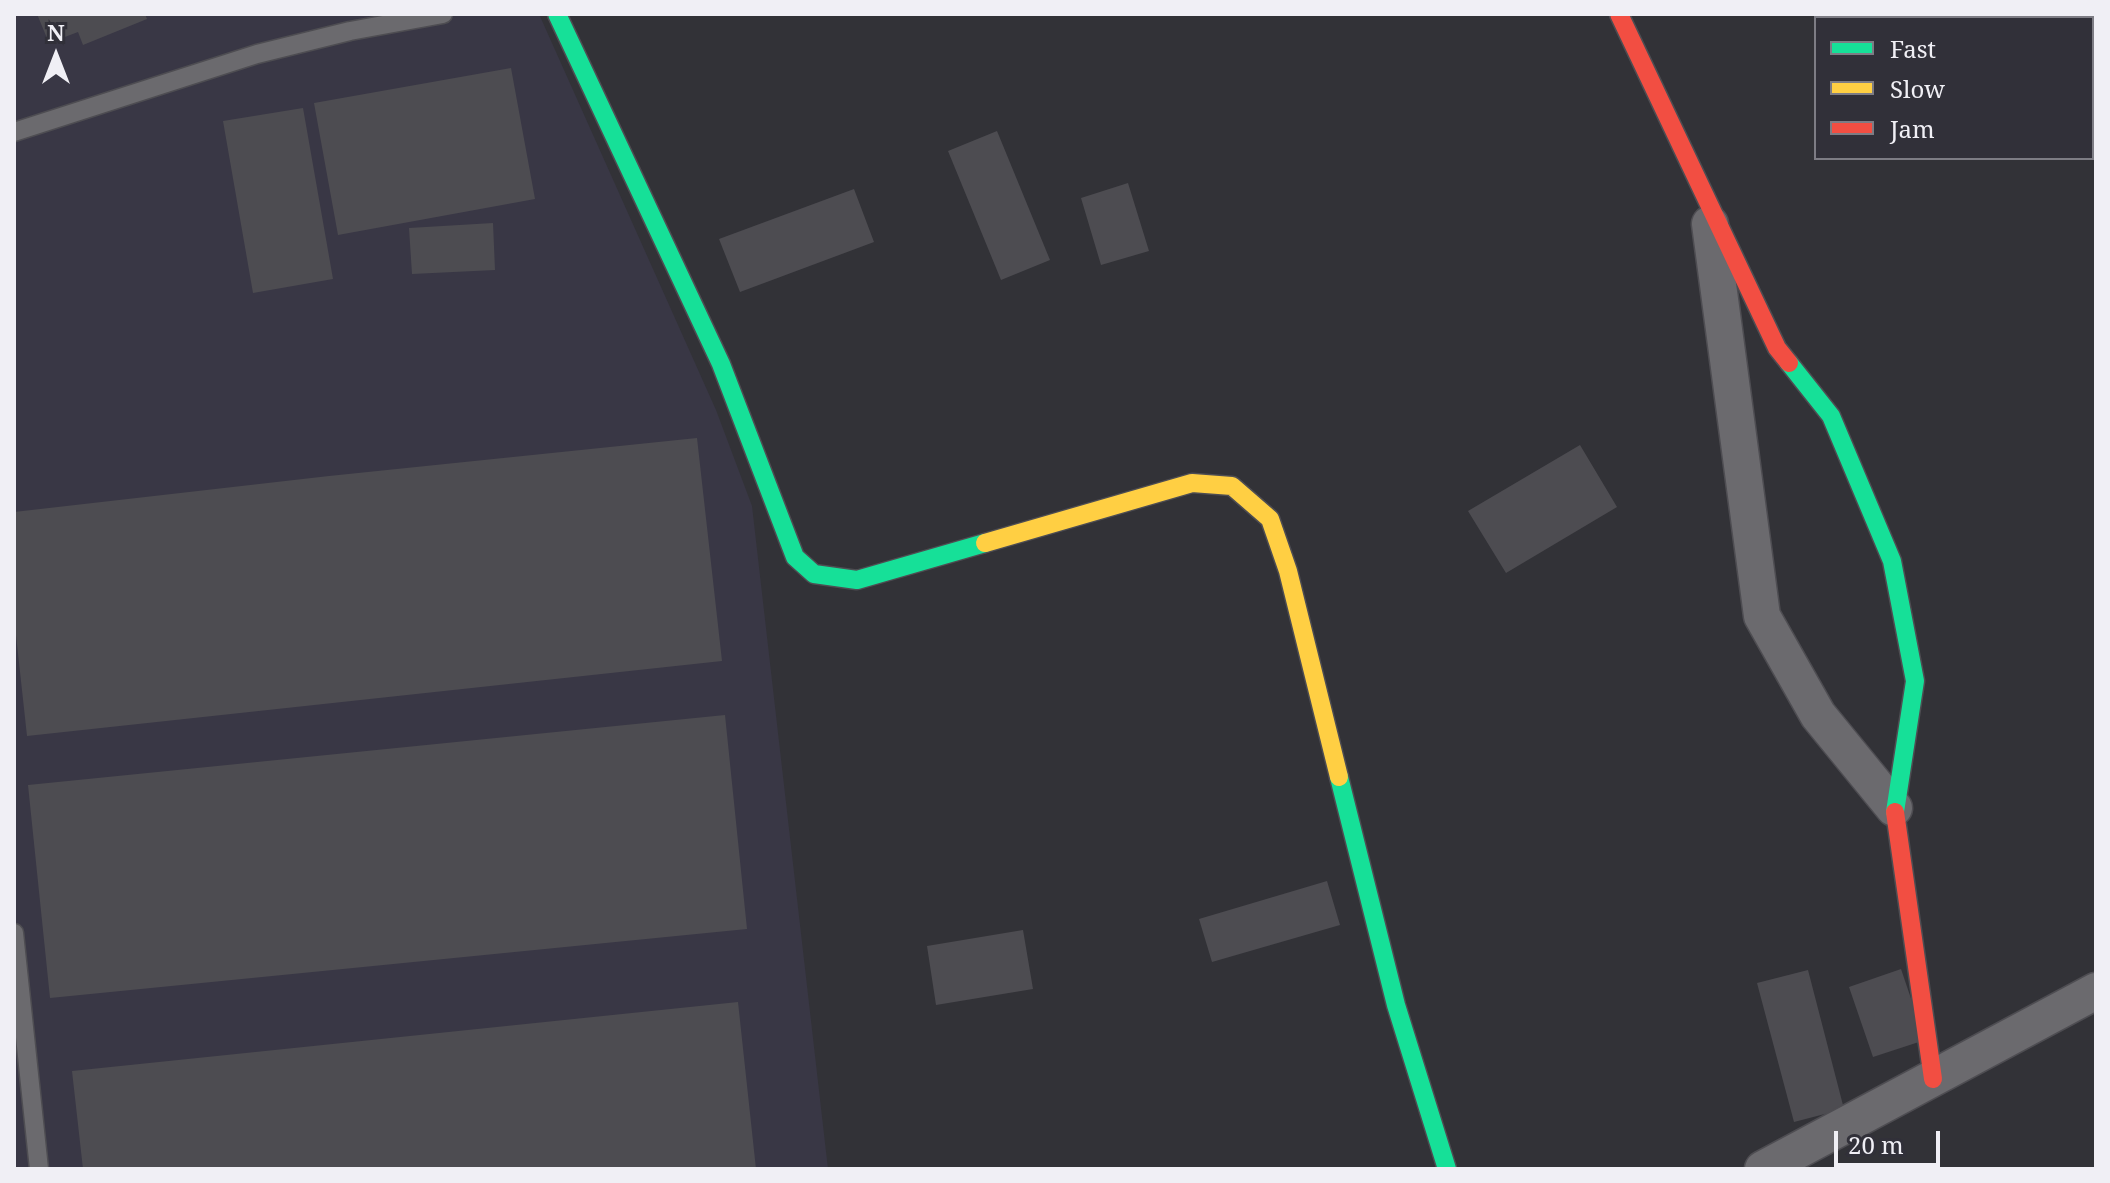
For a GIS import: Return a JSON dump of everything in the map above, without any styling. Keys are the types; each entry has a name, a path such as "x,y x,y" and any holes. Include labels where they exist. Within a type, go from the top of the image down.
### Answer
{"street":[{"path":"557,14 721,364 795,557 814,574 857,580 1192,483 1232,486 1270,519 1288,571 1396,1005 1447,1169"},
{"path":"1619,14 1777,348 1831,416 1892,561 1915,681 1894,808 1933,1079"},
{"path":"1708,202 1762,616 1818,715 1894,808"},
{"path":"1763,1169 2096,991"}],"lane":[{"path":"14,132 257,54 350,31 443,14"},
{"path":"14,933 39,1169"}],"shaded area":[{"path":"14,14 539,14 716,410 752,506 828,1169 14,1169"}],"building":[{"path":"37,14 145,14 147,19 83,45 78,32 49,43"},
{"path":"511,68 535,199 338,235 314,103"},
{"path":"303,108 333,279 253,293 223,121"},
{"path":"997,131 1050,260 1001,280 948,151"},
{"path":"1128,183 1149,251 1101,265 1081,198"},
{"path":"854,189 874,242 740,292 719,239"},
{"path":"493,223 495,270 412,274 409,228"},
{"path":"697,438 722,661 27,736 14,617 14,512"},
{"path":"1580,445 1617,507 1506,573 1468,511"},
{"path":"725,715 747,929 50,998 28,785"},
{"path":"1327,881 1340,925 1212,962 1199,919"},
{"path":"1023,930 1033,989 936,1005 927,946"},
{"path":"1901,969 1925,1040 1873,1057 1849,987"},
{"path":"1808,970 1844,1109 1794,1122 1757,983"},
{"path":"738,1002 756,1169 83,1169 72,1071"}],"traffic: fast":[{"path":"557,14 721,364 795,557 814,574 857,580 985,543"},
{"path":"1789,363 1831,416 1892,561 1915,681 1895,812"},
{"path":"1339,777 1396,1005 1447,1169"}],"traffic: slow":[{"path":"985,543 1192,483 1232,486 1270,519 1288,571 1339,777"}],"traffic: jam":[{"path":"1619,14 1777,348 1789,363"},
{"path":"1895,812 1933,1079"}]}
